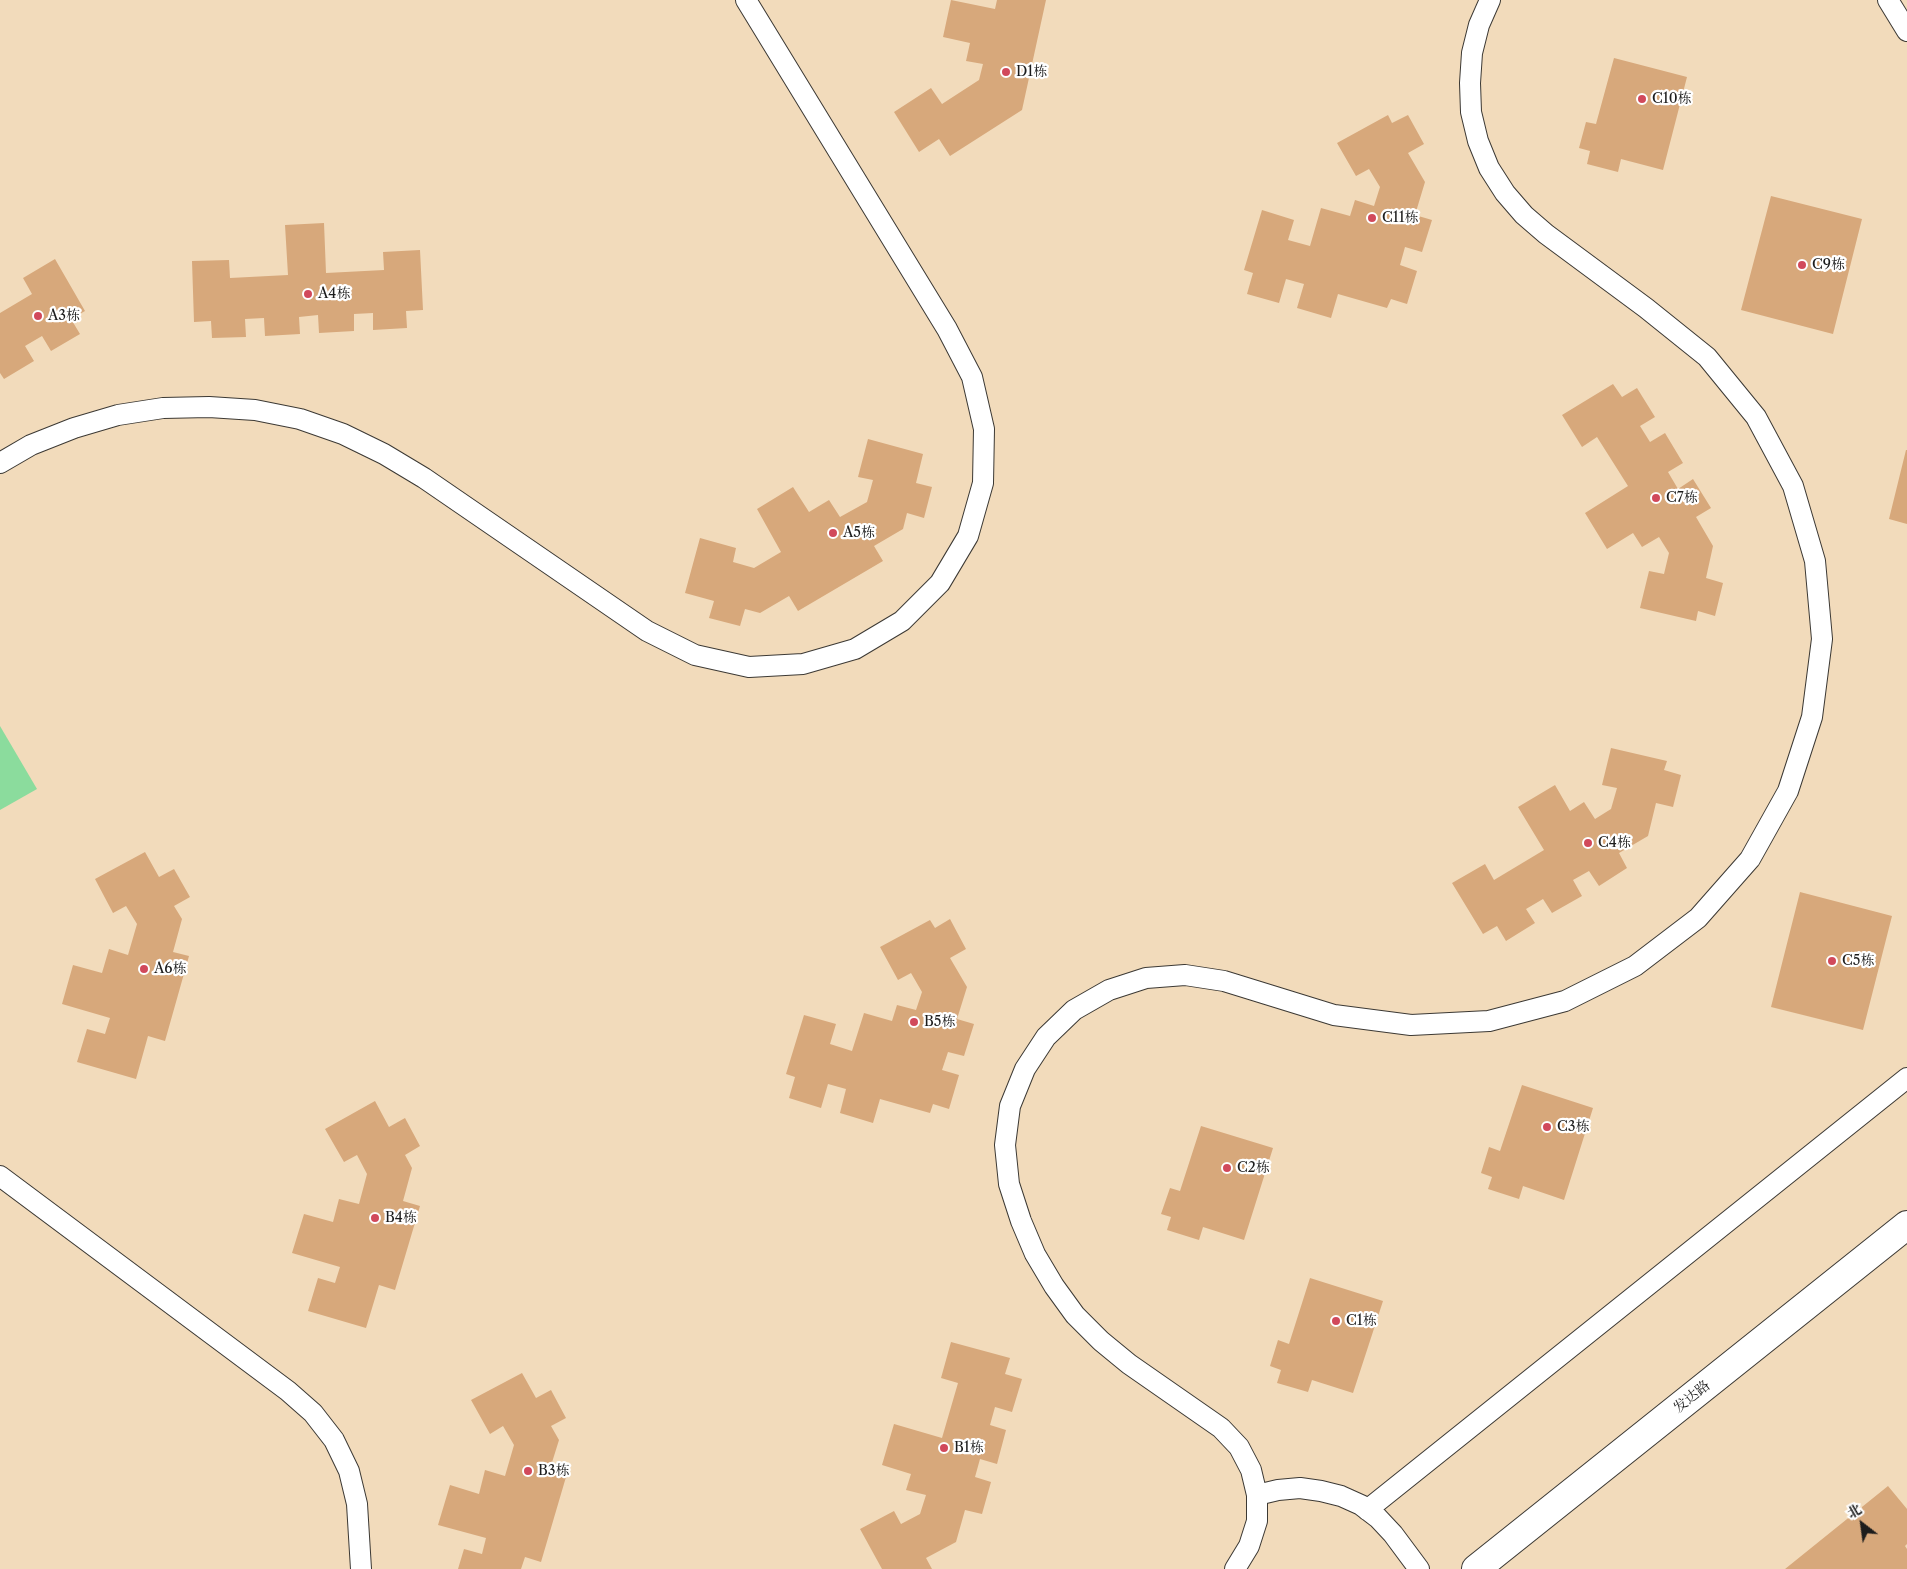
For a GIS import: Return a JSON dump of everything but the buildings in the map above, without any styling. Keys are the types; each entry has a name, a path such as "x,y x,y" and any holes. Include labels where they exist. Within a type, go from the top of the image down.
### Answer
{"street":[{"name":"发达路","path":"1476,1569 1907,1225"}],"lane":[{"path":"0,463 31,446 74,428 118,415 163,408 209,407 255,410 300,419 343,434 384,454 424,478 647,631 696,655 749,667 803,664 855,649 902,621 940,583 968,536 983,483 984,429 972,377 947,329 746,0"},
{"path":"1236,1569 1249,1546 1257,1521 1257,1495 1251,1470 1239,1447 1221,1428 1129,1364 1101,1341 1076,1315 1054,1286 1035,1254 1021,1221 1008,1184 1005,1145 1010,1106 1024,1070 1046,1037 1074,1010 1108,990 1146,978 1185,975 1224,981 1334,1015 1411,1025 1489,1021 1565,1001 1636,966 1698,918 1750,859 1788,791 1812,717 1822,639 1815,561 1793,486 1756,417 1707,357 1646,308 1546,234 1524,215 1505,193 1489,168 1478,140 1472,112 1470,83 1472,54 1479,25 1490,0"},
{"path":"1888,0 1907,32"},
{"path":"1368,1510 1907,1078"},
{"path":"0,1176 288,1391 313,1413 334,1440 349,1471 358,1504 361,1569"},
{"path":"1257,1495 1278,1490 1300,1488 1342,1496 1368,1510 1393,1534 1419,1569"}],"green space":[{"path":"0,726 37,789 0,810"}],"place":[{"name":"D1栋","path":"1006,72"},
{"name":"C10栋","path":"1642,99"},
{"name":"C11栋","path":"1372,218"},
{"name":"C9栋","path":"1802,265"},
{"name":"A4栋","path":"308,294"},
{"name":"A3栋","path":"38,316"},
{"name":"C7栋","path":"1656,498"},
{"name":"A5栋","path":"833,533"},
{"name":"C4栋","path":"1588,843"},
{"name":"C5栋","path":"1832,961"},
{"name":"A6栋","path":"144,969"},
{"name":"B5栋","path":"914,1022"},
{"name":"C3栋","path":"1547,1127"},
{"name":"C2栋","path":"1227,1168"},
{"name":"B4栋","path":"375,1218"},
{"name":"C1栋","path":"1336,1321"},
{"name":"B1栋","path":"944,1448"},
{"name":"B3栋","path":"528,1471"}]}
